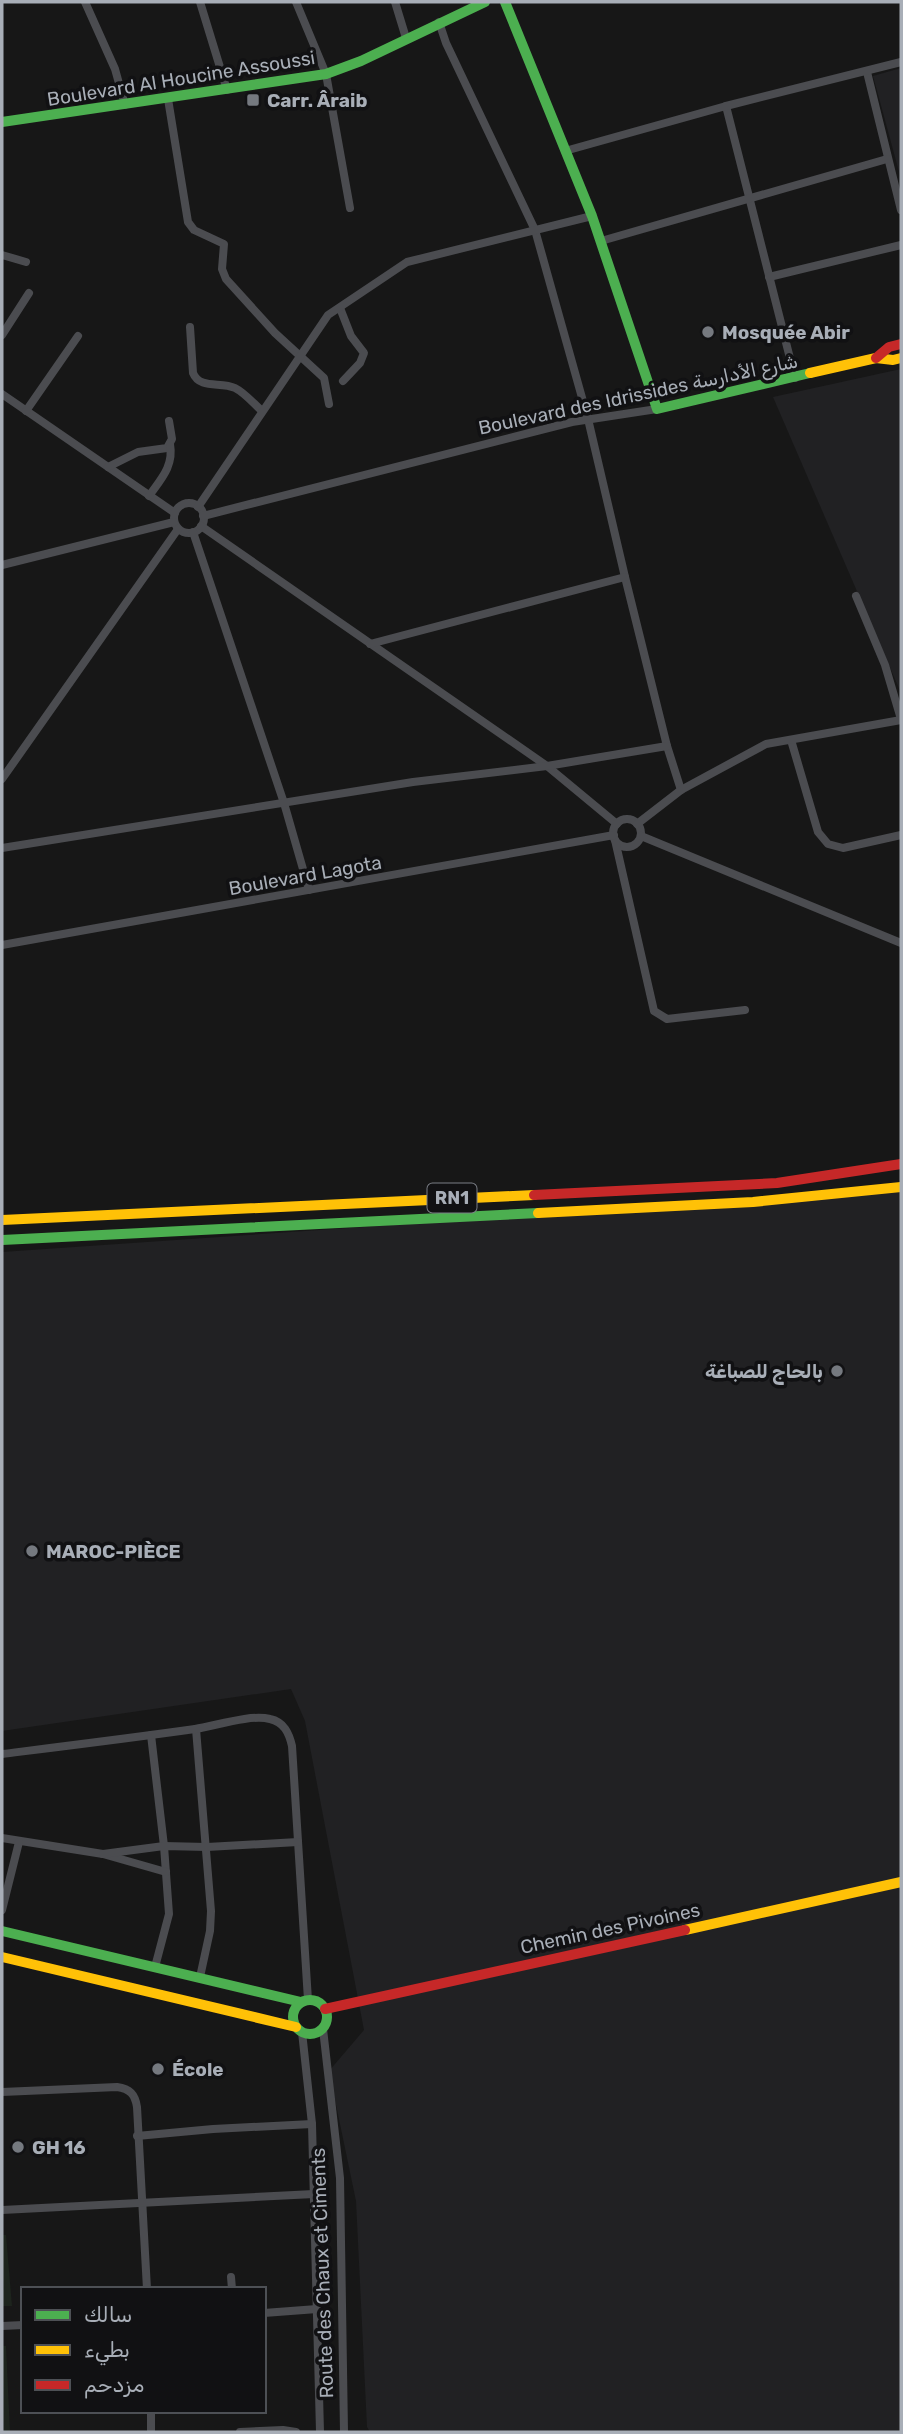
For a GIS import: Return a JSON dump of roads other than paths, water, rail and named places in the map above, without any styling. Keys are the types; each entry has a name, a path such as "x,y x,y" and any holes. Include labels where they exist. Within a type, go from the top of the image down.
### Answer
{"main road":[{"name":"Boulevard Al Houcine Assoussi","path":"2,122 326,74 361,61 485,2"},
{"path":"505,2 592,216 657,409"},
{"name":"Boulevard des Idrissides شارع الأدارسة","path":"876,358 890,347 901,344"},
{"name":"Boulevard des Idrissides شارع الأدارسة","path":"657,409 876,358 901,358"},
{"name":"RN1","path":"2,1220 777,1183 901,1164"},
{"name":"RN1","path":"2,1240 753,1202 901,1187"},
{"name":"Chemin des Pivoines","path":"325,2009 901,1882"},
{"path":"2,1931 318,2002 325,2009 327,2020 323,2029 313,2034 2,1957"},
{"path":"299,2029 293,2022 294,2011 305,2001"}],"street":[{"path":"85,2 115,68 125,105"},
{"path":"200,2 227,90"},
{"path":"296,2 326,74 350,208"},
{"path":"395,2 406,38"},
{"path":"439,22 446,43 535,230 588,419 667,746 681,790"},
{"path":"565,150 901,62"},
{"path":"867,72 901,210"},
{"path":"168,99 188,222 194,230 224,244 222,269 226,279 298,356 324,378 329,404"},
{"path":"726,106 794,378"},
{"path":"601,241 887,159"},
{"path":"198,507 320,323 328,315 407,262 592,216"},
{"path":"769,277 901,245"},
{"path":"2,255 26,262"},
{"path":"2,335 29,293"},
{"path":"340,308 351,336 364,353 360,363 343,381"},
{"path":"190,327 195,378 204,383 235,388 262,411"},
{"path":"26,411 78,336"},
{"path":"2,394 149,496 176,521 183,532 193,533 201,526 203,516 198,507 187,504 177,509 176,521 2,779"},
{"name":"Boulevard des Idrissides شارع الأدارسة","path":"203,516 588,419 657,409"},
{"path":"108,467 127,456 167,448 172,439 169,421"},
{"path":"149,496 166,473 172,454 170,444"},
{"path":"2,565 176,521"},
{"path":"201,526 547,766 617,824"},
{"path":"193,533 284,803 309,890"},
{"path":"370,644 625,577"},
{"path":"637,824 681,790 766,744 901,720 885,665 856,596"},
{"path":"791,740 818,832 828,844 843,848 901,835"},
{"path":"2,848 413,782 547,766 667,746"},
{"path":"614,837 621,846 629,847 637,844 641,836 637,824 629,820 617,824"},
{"path":"617,824 614,837 654,1011 667,1019 745,1010"},
{"path":"641,836 901,943"},
{"name":"Boulevard Lagota","path":"2,946 614,837"},
{"path":"2,1754 260,1718 273,1720 285,1728 292,1746 305,2001"},
{"path":"196,1728 211,1911 210,1931 200,1977"},
{"path":"150,1735 164,1846 168,1919 155,1967"},
{"path":"2,1838 103,1854 166,1872"},
{"path":"2,1910 19,1842"},
{"path":"103,1854 164,1846 207,1847 298,1842"},
{"name":"Route des Chaux et Ciments","path":"299,2029 312,2124 320,2432"},
{"name":"Route des Chaux et Ciments","path":"323,2029 340,2178 345,2432"},
{"path":"2,2092 109,2086 129,2090 136,2101 146,2287"},
{"path":"137,2136 312,2124"},
{"path":"2,2210 314,2194"},
{"path":"231,2277 232,2287"},
{"path":"266,2313 317,2309"},
{"path":"2,2326 21,2325"},
{"path":"150,2413 151,2432"},
{"path":"240,2432 296,2432"}],"place":[{"name":"Carr. Âraib","path":"253,100"},
{"name":"Mosquée Abir","path":"708,332"},
{"name":"بالحاج للصباغة","path":"837,1371"},
{"name":"MAROC-PIÈCE","path":"32,1551"},
{"name":"École","path":"158,2069"},
{"name":"GH 16","path":"18,2147"}]}
